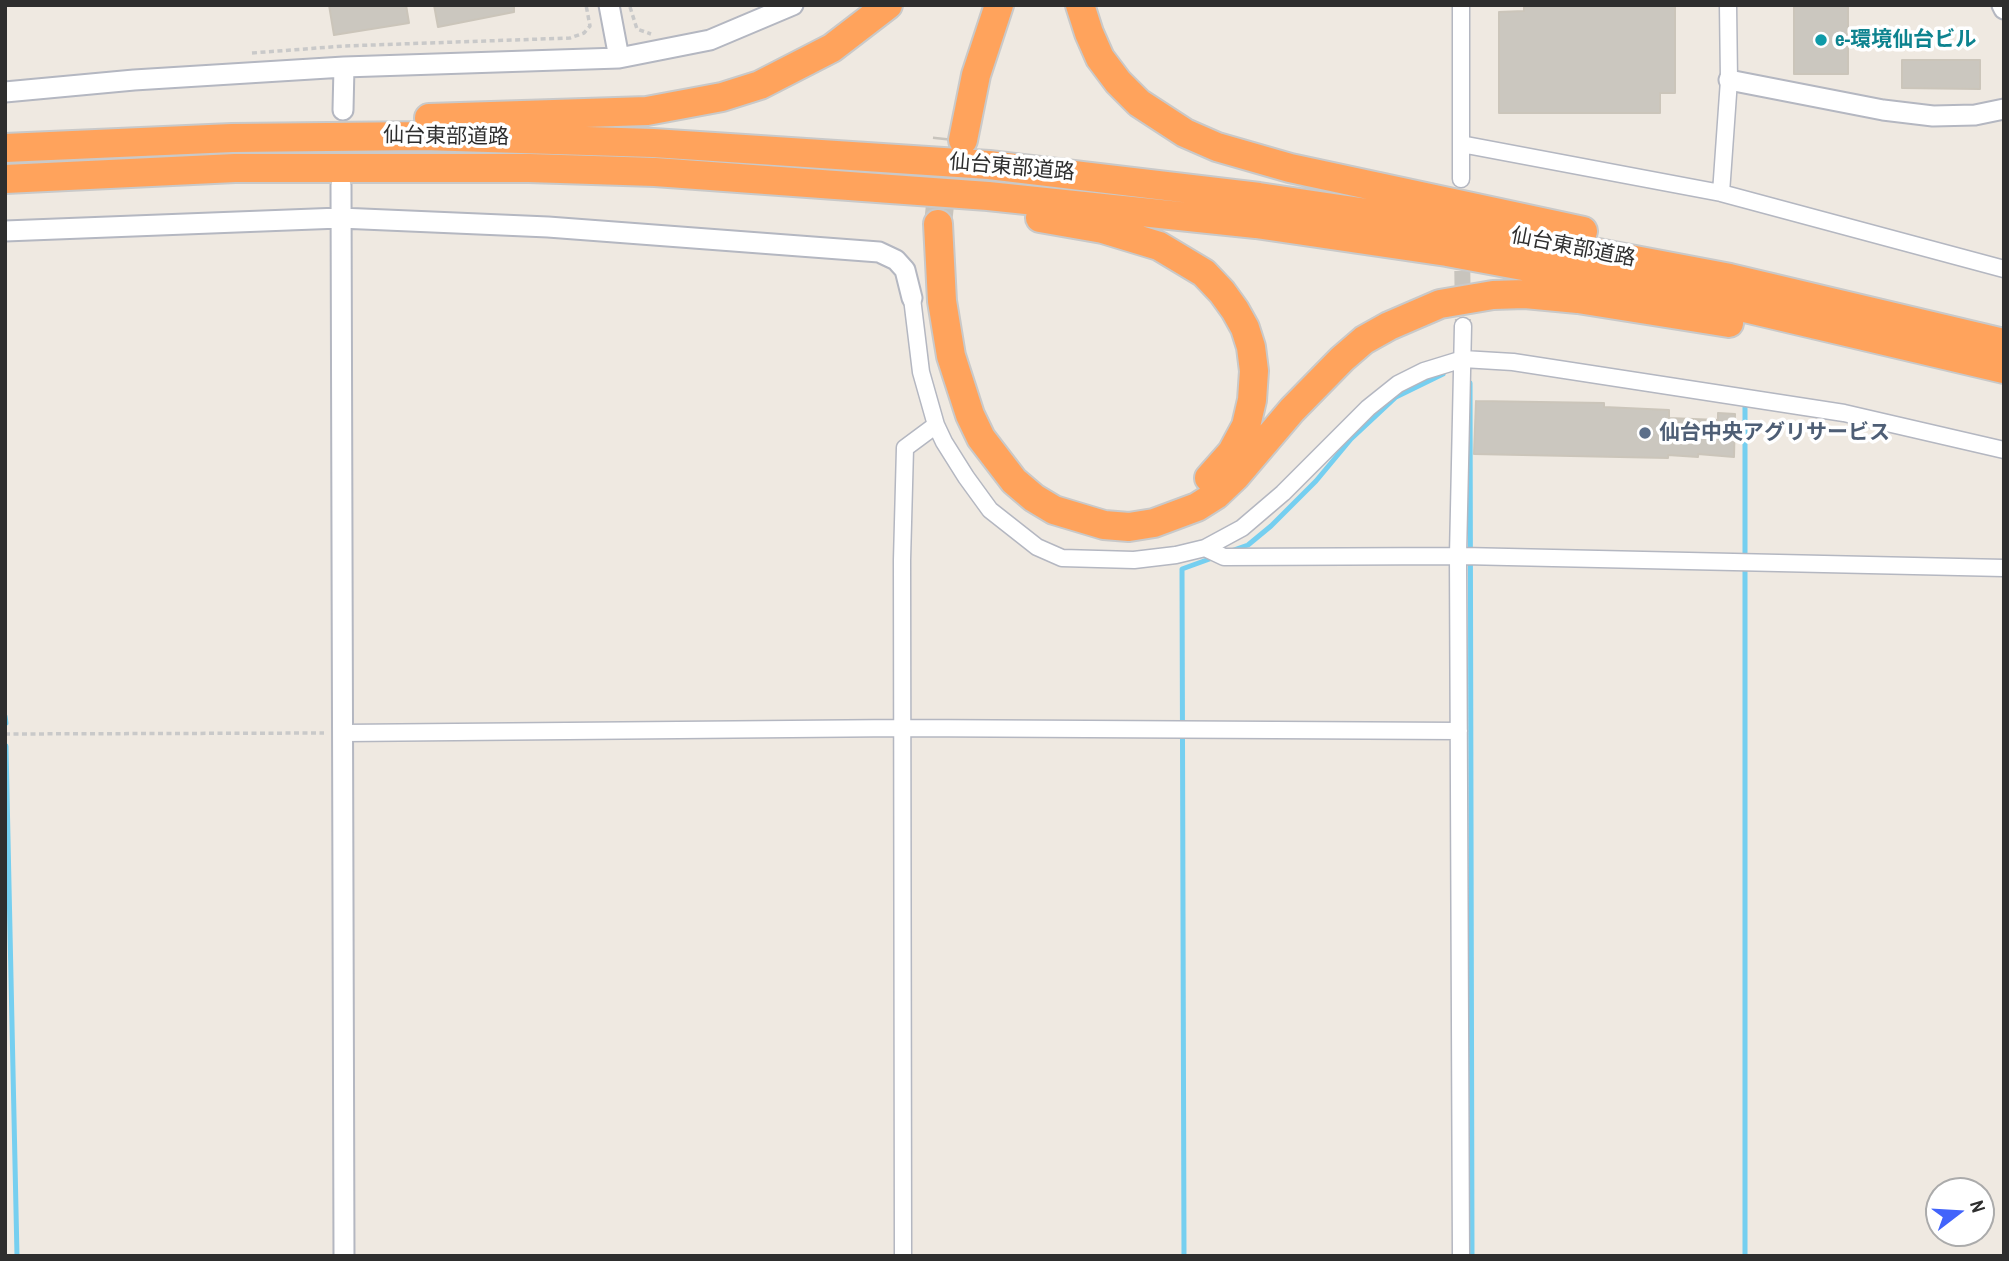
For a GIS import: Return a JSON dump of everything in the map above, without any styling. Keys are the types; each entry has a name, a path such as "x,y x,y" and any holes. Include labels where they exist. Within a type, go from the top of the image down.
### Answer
{"highway":[{"path":"116,142 231,128 330,121 609,113 647,111 688,104 760,85 795,68 832,48 888,5"},
{"path":"981,5 960,72 955,139 999,5"},
{"path":"1080,5 1100,58 1118,82 1139,103 1162,119 1217,147 1290,168 1732,264 1847,305"},
{"name":"仙台東部道路","path":"5,148 329,136 532,139 777,150 989,165 1259,197 1455,226 1730,278 2004,343"},
{"name":"仙台東部道路","path":"5,179 131,172 329,167 529,168 655,172 988,196 1256,224 1447,252 1728,304 2004,370"},
{"path":"655,172 792,193 1054,219 1159,246 1203,273 1222,292 1245,328 1251,347 1252,400 1246,426 1232,452 1213,475 1191,491 1146,507 1120,509 1095,506 1068,497 1045,484 1024,467 1005,445 989,419 971,367 961,322 947,225 942,302 951,356 966,405 981,438 1014,481 1034,498 1054,510 1104,525 1129,527 1154,523 1197,507 1216,495 1236,476 1318,382 1364,341 1412,314 1467,298 1525,294 1577,299 1725,322 1966,368 2004,370"}],"street":[{"path":"610,5 620,58"},
{"path":"5,92 134,80 344,67 620,58 710,40 793,5"},
{"path":"1461,5 1461,178"},
{"path":"1721,193 1729,80 1728,5"},
{"path":"343,110 344,67"},
{"path":"1729,80 1883,110 1933,116 1975,114 2004,109"},
{"path":"1461,144 1721,193 2004,269"},
{"path":"341,185 344,1256"},
{"path":"5,231 340,218 548,226 879,252 896,260 905,270 912,298 921,372 936,425 966,478 990,510 1037,547 1062,558 1133,560 1214,552 2004,568"},
{"path":"1461,1256 1459,731 1466,556 1463,326"},
{"path":"1214,552 1283,493 1368,408 1398,384 1424,371 1462,359 1513,362 1844,413 2004,450"},
{"path":"903,1256 902,560 905,449 936,425"},
{"path":"344,733 902,728 1459,731"}],"path":[{"path":"629,5 637,29 662,38 674,49"},
{"path":"5,734 344,733"}],"building":[{"path":"329,5 406,5 409,23 334,35"},
{"path":"434,5 514,5 514,12 438,27"},
{"path":"1524,5 1675,5 1675,93 1660,93 1660,113 1499,113 1499,12 1524,11"},
{"name":"e-環境仙台ビル","path":"1794,5 1848,5 1848,74 1794,74"},
{"path":"1902,60 1980,60 1980,89 1902,88"},
{"path":"1476,401 1604,403 1604,407 1669,410 1669,418 1718,420 1718,413 1735,414 1734,457 1698,454 1698,457 1668,455 1668,458 1474,454"}],"waterway":[{"path":"1231,551 1248,545 1271,526 1316,481 1351,439 1396,397 1443,374"},
{"path":"1470,383 1472,1256"},
{"path":"1745,404 1745,1256"},
{"path":"1184,1256 1182,569 1215,557"},
{"path":"5,716 6,723"},
{"path":"6,746 17,1256"}],"tunnel":[{"path":"938,224 947,138"},
{"path":"1462,247 1463,326"}],"place":[{"name":"e-環境仙台ビル","path":"1821,40"},
{"name":"仙台中央アグリサービス","path":"1645,433"}]}
